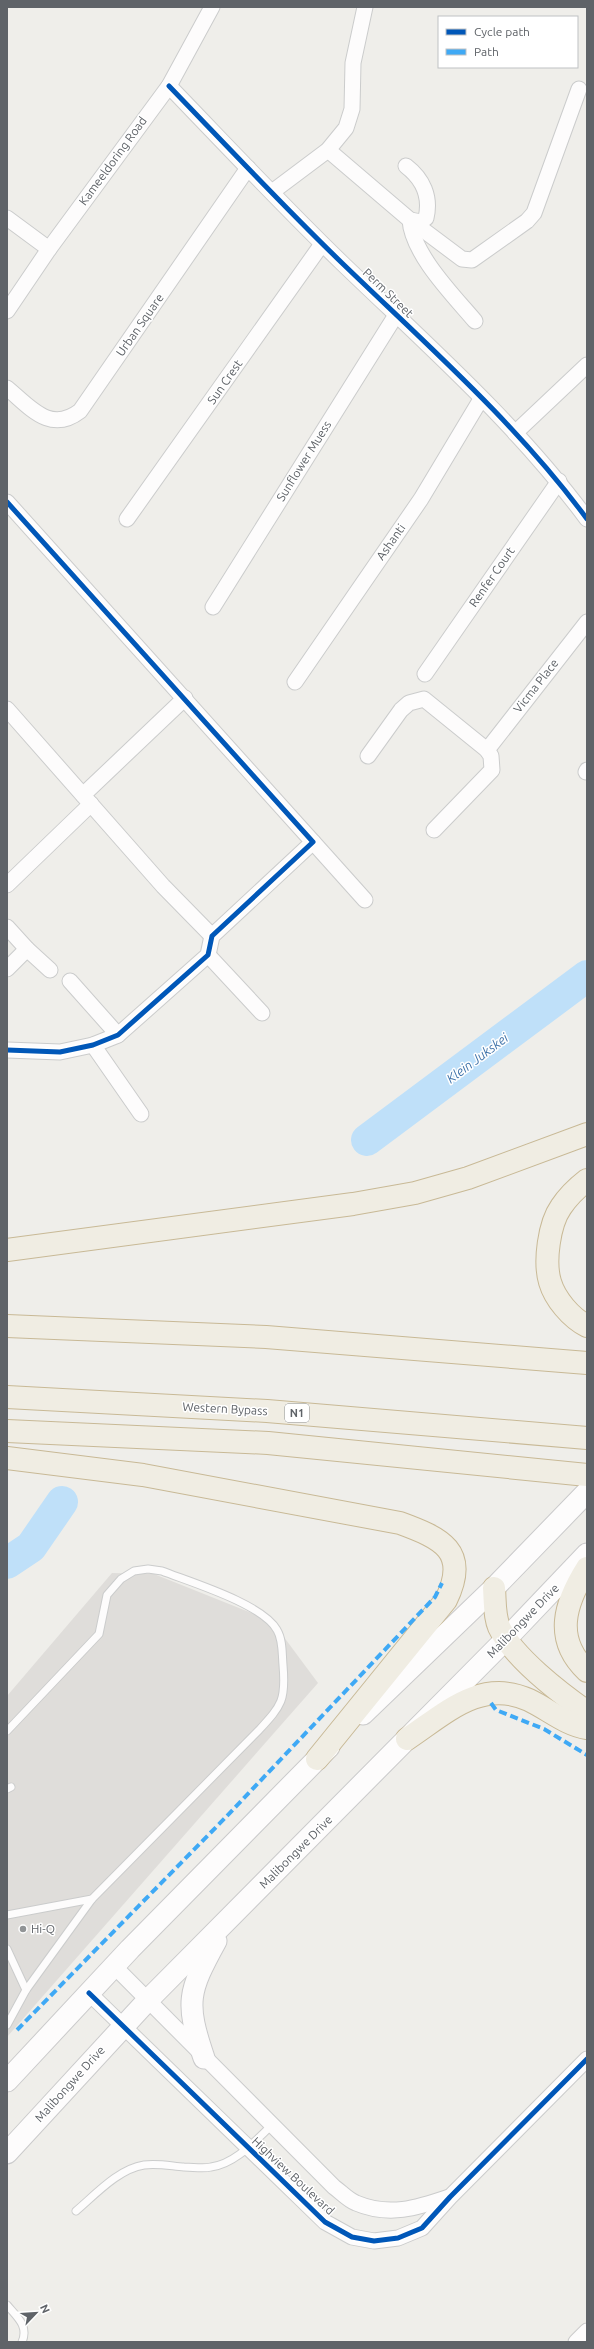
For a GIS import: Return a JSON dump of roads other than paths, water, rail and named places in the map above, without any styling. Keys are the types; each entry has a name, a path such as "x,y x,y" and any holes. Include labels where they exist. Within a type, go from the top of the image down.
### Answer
{"highway":[{"path":"7,1250 353,1204 415,1193 468,1178 587,1134"},
{"path":"587,1180 561,1207 551,1232 547,1256 550,1282 565,1308 587,1326"},
{"path":"7,1326 266,1337 587,1363"},
{"name":"Western Bypass","path":"7,1397 267,1411 587,1438"},
{"path":"7,1431 268,1444 587,1475"},
{"path":"7,1458 143,1475 400,1523 430,1534 444,1543 455,1568 455,1581 446,1600 317,1759"},
{"path":"587,1568 573,1592 567,1609 565,1624 568,1642 578,1662 587,1671"},
{"path":"494,1588 496,1614 499,1627 514,1649 564,1696 587,1712"},
{"path":"407,1739 458,1706 477,1695 488,1692 511,1694 529,1700 555,1715 587,1728"}],"main road":[{"path":"7,2081 114,1966 317,1759 494,1588 582,1497"},
{"name":"Malibongwe Drive","path":"7,2153 122,2027 507,1638 587,1554"},
{"path":"204,2058 192,2024 191,1997 201,1970 227,1921"}],"street":[{"name":"Kameeldoring Road","path":"7,311 49,249 169,86 212,7"},
{"path":"272,192 328,150 346,128 352,109 353,63 365,7"},
{"name":"Perm Street","path":"169,86 322,244 515,433 559,481 587,519"},
{"path":"328,150 410,220 462,259 472,260 527,221 534,213 579,89"},
{"path":"406,166 418,174 425,189 429,205 426,218 421,222 410,220"},
{"name":"Urban Square","path":"7,388 48,420 65,419 80,411 248,168"},
{"path":"7,218 49,249"},
{"path":"410,220 410,231 430,265 475,321"},
{"name":"Sun Crest","path":"127,519 322,244"},
{"name":"Sunflower Muess","path":"213,607 396,315"},
{"path":"515,433 587,366"},
{"name":"Ashanti","path":"295,682 421,499 481,399"},
{"name":"Renfer Court","path":"424,674 559,481"},
{"path":"7,502 185,698 365,900"},
{"name":"Vicma Place","path":"487,750 587,622"},
{"path":"7,885 87,799 185,698"},
{"path":"368,756 401,710 409,702 424,699 487,750 491,756 492,770 434,830"},
{"path":"7,708 163,886 212,936"},
{"path":"7,1050 60,1052 93,1045 118,1036 208,955 212,936 313,842"},
{"path":"7,927 27,949 50,970"},
{"path":"7,969 27,949"},
{"path":"208,955 262,1013"},
{"path":"70,981 118,1036"},
{"path":"93,1045 141,1114"},
{"name":"Highview Boulevard","path":"114,1966 334,2187 355,2203 382,2210 414,2209 450,2196"},
{"name":"Highview Boulevard","path":"89,1993 122,2027 325,2222 352,2237 374,2241 398,2238 422,2228 450,2196 587,2059"},
{"path":"576,2342 587,2331"}],"lane":[{"path":"7,1731 99,1634 107,1595 121,1578 134,1572 148,1569 169,1574 262,1613 278,1630 281,1640 284,1692 279,1709 92,1899 26,1990 7,2026"},
{"path":"7,1915 92,1899"},
{"path":"7,1949 26,1990"},
{"path":"76,2211 106,2185 129,2170 144,2165 160,2164 212,2168 225,2163 248,2148 272,2126"},
{"path":"7,2306 24,2326 25,2336 22,2342"}],"waterway":[{"name":"Klein Jukskei","path":"367,1140 587,976"},
{"name":"Klein Jukskei","path":"7,1563 31,1547 62,1502"}],"place":[{"name":"Hi-Q","path":"23,1929"}]}
